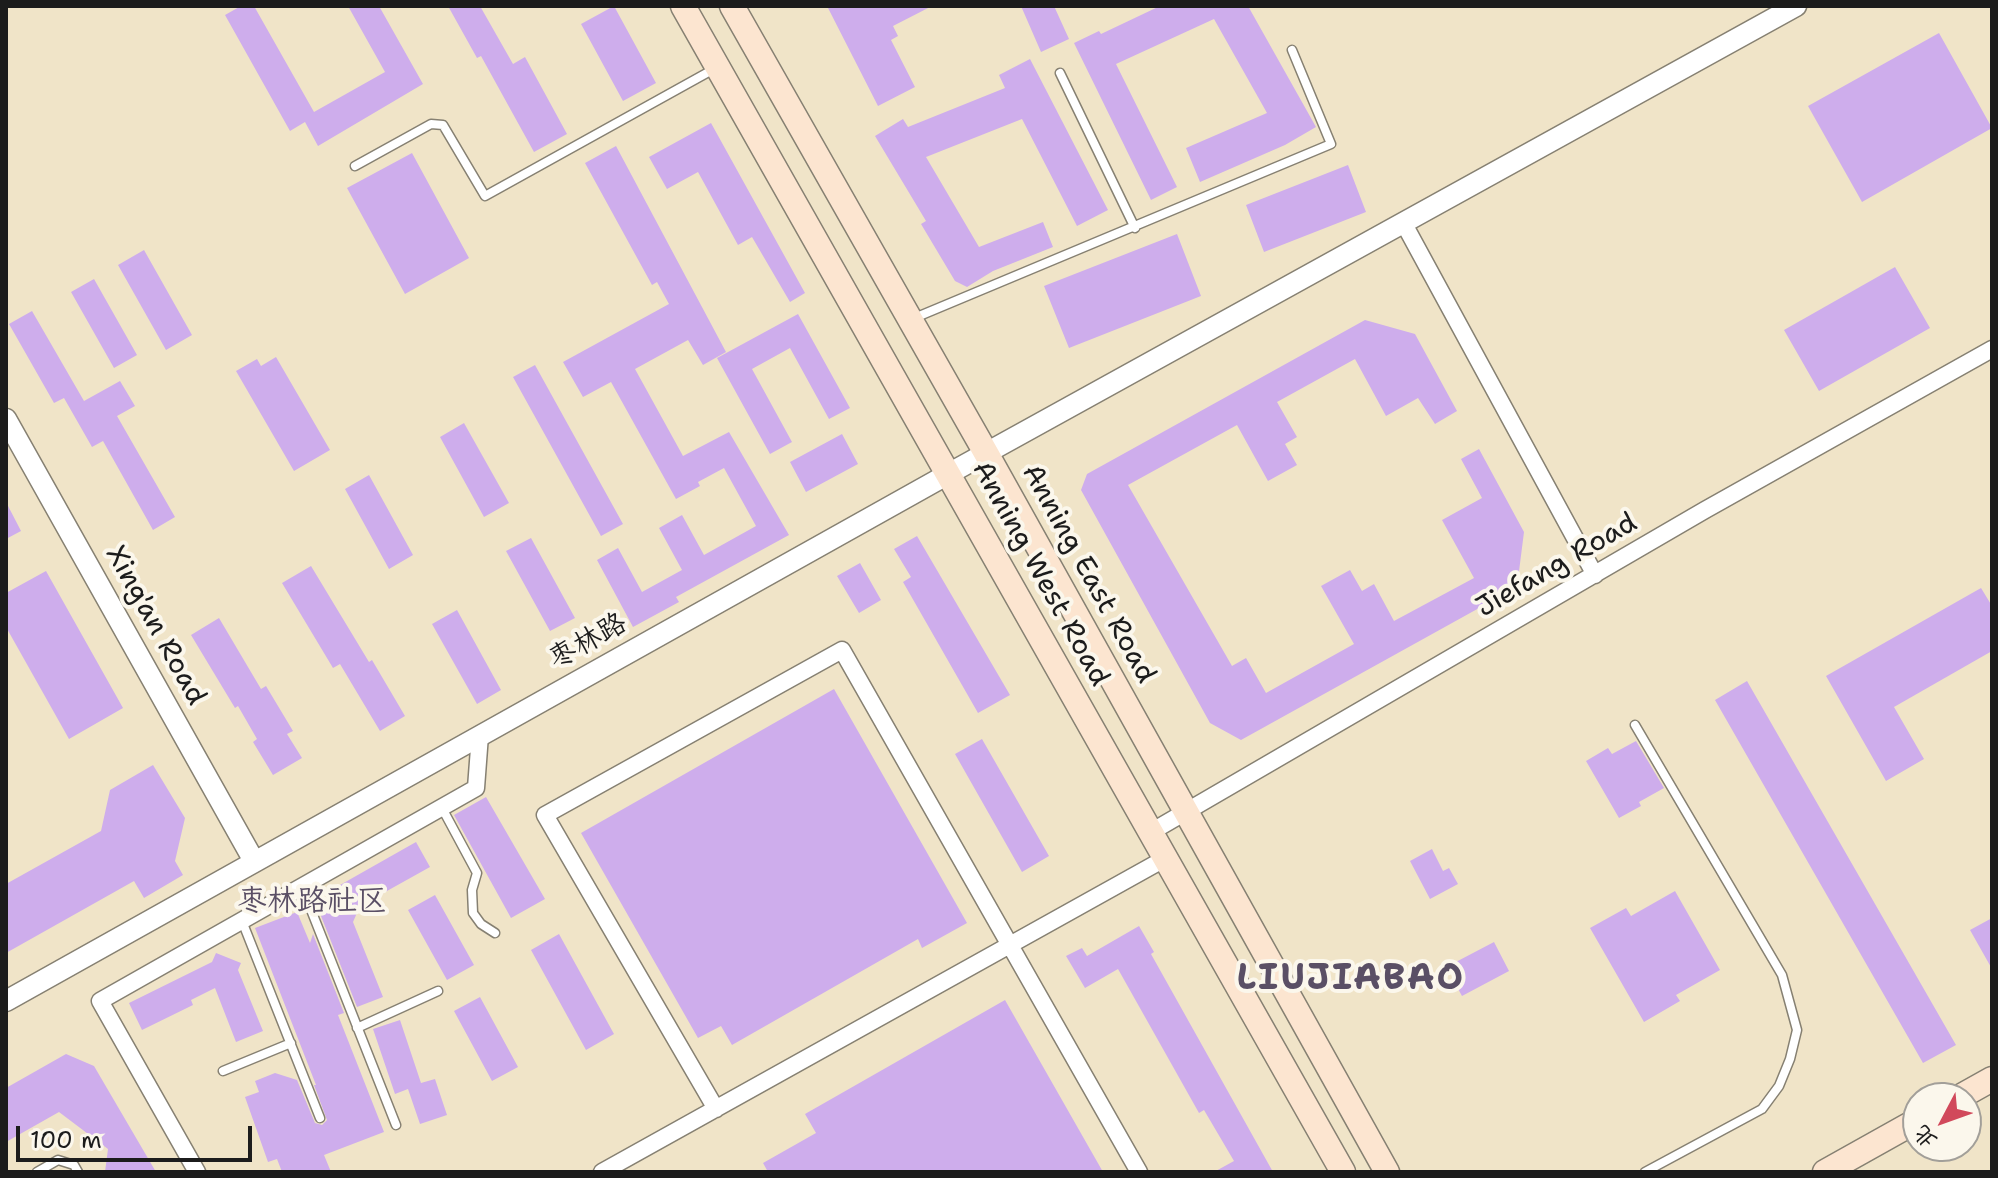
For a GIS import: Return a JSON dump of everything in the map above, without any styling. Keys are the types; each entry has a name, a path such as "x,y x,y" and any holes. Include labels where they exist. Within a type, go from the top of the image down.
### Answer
{"main road":[{"name":"Anning West Road","path":"683,6 1343,1172"},
{"name":"Anning East Road","path":"732,6 986,453 1387,1172"},
{"path":"1825,1172 1902,1129"}],"street":[{"name":"枣林路","path":"6,1001 950,473 1796,6"},
{"path":"1403,222 1595,575"},
{"name":"Jiefang Road","path":"1151,832 1992,349"},
{"name":"Xing'an Road","path":"6,419 254,861"},
{"path":"716,1109 545,815 842,650 1139,1172"},
{"path":"197,1172 100,1001 476,788 480,735"},
{"path":"611,1170 1166,858"}],"lane":[{"path":"911,320 1331,144 1292,50"},
{"path":"355,166 431,124 443,125 485,196 718,66"},
{"path":"1060,73 1135,228"},
{"path":"1635,725 1782,975 1797,1030 1779,1086 1762,1109 1645,1172"},
{"path":"442,807 477,873 472,890 473,913 481,924 495,933"},
{"path":"302,887 396,1125"},
{"path":"242,921 320,1118"},
{"path":"357,1028 438,991"},
{"path":"223,1071 291,1043"},
{"path":"37,1172 58,1160 74,1165 78,1172"}],"building":[{"path":"241,6 254,6 314,112 385,72 348,6 379,6 423,84 318,146 305,122 290,131 225,15"},
{"path":"448,6 480,6 513,64 525,57 567,134 534,152 481,56 477,58"},
{"path":"614,6 656,83 623,101 581,24"},
{"path":"827,6 932,6 893,26 898,36 891,40 915,87 878,106"},
{"path":"1021,6 1054,6 1069,39 1041,52"},
{"path":"1160,6 1248,6 1316,127 1285,145 1200,182 1186,148 1267,113 1214,19 1116,64 1177,187 1151,200 1074,43 1099,31 1101,34"},
{"path":"1939,33 1992,128 1862,202 1808,106"},
{"path":"1030,59 1108,210 1077,226 1022,119 926,157 979,247 1043,222 1053,247 993,271 967,287 955,281 921,224 926,221 875,136 903,119 908,127 1005,88 999,75"},
{"path":"711,123 805,293 790,302 752,237 738,245 698,172 667,189 649,157"},
{"path":"616,146 726,352 703,365 688,340 635,369 683,456 729,432 789,535 676,597 679,602 633,627 597,560 618,548 642,592 682,570 659,528 682,515 704,555 756,526 724,468 676,499 611,382 583,397 563,362 669,304 657,282 652,285 585,163"},
{"path":"412,153 469,258 405,294 347,188"},
{"path":"1348,165 1366,212 1264,252 1246,205"},
{"path":"1177,234 1201,296 1069,348 1044,286"},
{"path":"144,250 192,335 166,350 118,265"},
{"path":"1895,267 1930,328 1819,391 1784,330"},
{"path":"94,279 137,355 114,368 71,292"},
{"path":"32,311 84,401 120,381 135,406 117,416 175,517 153,530 103,441 92,447 64,398 54,403 9,324"},
{"path":"798,314 850,408 829,419 790,348 752,369 792,442 770,454 717,358"},
{"path":"1365,320 1415,334 1457,411 1435,424 1418,398 1386,416 1355,359 1277,402 1297,437 1285,444 1297,465 1268,481 1237,425 1128,485 1232,666 1246,658 1266,693 1354,644 1321,586 1350,570 1362,591 1374,584 1394,621 1474,578 1442,520 1482,498 1461,459 1479,449 1524,532 1517,587 1241,740 1210,723 1081,490 1087,474"},
{"path":"276,357 330,450 294,471 236,371 257,359 261,366"},
{"path":"535,365 623,524 601,536 513,377"},
{"path":"464,423 509,503 484,517 440,437"},
{"path":"842,434 858,464 806,492 790,462"},
{"path":"369,475 413,555 389,569 345,489"},
{"path":"6,502 21,531 6,539"},
{"path":"917,536 1010,695 978,713 903,582 911,577 894,549"},
{"path":"531,538 575,618 550,631 506,551"},
{"path":"860,563 881,600 859,613 837,576"},
{"path":"311,566 405,716 380,731 340,664 333,668 282,583"},
{"path":"46,571 123,708 69,739 6,627 6,593"},
{"path":"1981,588 1992,606 1992,651 1894,707 1924,759 1886,781 1826,676"},
{"path":"457,610 501,690 477,704 432,624"},
{"path":"219,618 261,689 266,686 293,731 287,734 302,758 273,775 253,742 257,739 238,706 235,708 191,635"},
{"path":"1747,681 1956,1045 1923,1063 1715,700"},
{"path":"834,689 967,923 922,948 918,939 732,1045 721,1026 698,1038 581,833"},
{"path":"982,739 1049,856 1022,872 955,754"},
{"path":"1636,741 1664,788 1619,818 1586,761 1608,748 1612,754"},
{"path":"153,765 185,818 175,861 183,875 144,898 134,881 6,953 6,884 101,831 110,790"},
{"path":"486,797 545,899 511,918 454,815"},
{"path":"416,842 430,867 360,906 353,922 383,997 357,1007 321,916 333,889"},
{"path":"1432,849 1443,871 1449,868 1458,884 1430,899 1410,861"},
{"path":"1675,891 1720,970 1676,995 1680,1001 1644,1022 1590,928 1626,908 1631,916"},
{"path":"435,895 474,965 447,980 408,910"},
{"path":"297,912 310,943 313,934 344,1013 338,1015 384,1132 324,1155 331,1172 282,1172 277,1159 268,1162 245,1097 259,1092 255,1081 275,1073 297,1080 315,1123 322,1125 327,1120 255,928"},
{"path":"1992,918 1992,969 1970,930"},
{"path":"1139,926 1154,952 1151,954 1273,1172 1214,1172 1234,1161 1204,1110 1199,1113 1118,969 1085,988 1066,956 1082,948 1087,956"},
{"path":"559,934 614,1034 586,1050 531,950"},
{"path":"1494,942 1509,971 1462,996 1452,978 1458,975 1452,964"},
{"path":"216,953 241,963 238,970 263,1031 236,1042 215,988 191,1000 193,1005 142,1030 129,1003 212,962"},
{"path":"480,997 518,1067 492,1081 454,1011"},
{"path":"1005,1000 1103,1172 768,1172 763,1163 816,1133 805,1114"},
{"path":"400,1020 421,1083 435,1079 447,1115 420,1124 408,1089 395,1094 373,1029"},
{"path":"66,1054 94,1066 156,1172 105,1172 108,1149 59,1112 6,1142 6,1088"}],"district":[{"name":"枣林路社区","path":"312,902"},
{"name":"LIUJIABAO","path":"1351,980"}]}
